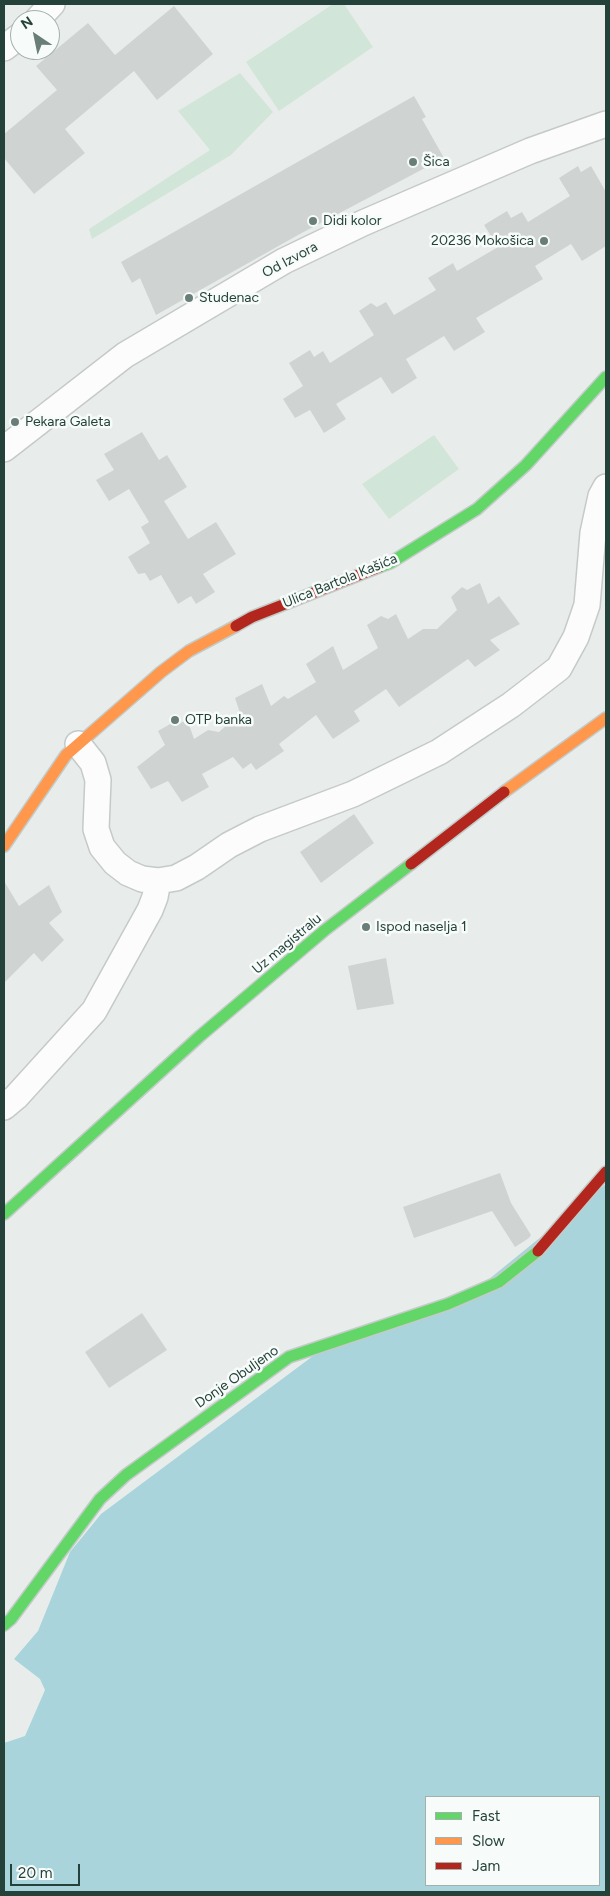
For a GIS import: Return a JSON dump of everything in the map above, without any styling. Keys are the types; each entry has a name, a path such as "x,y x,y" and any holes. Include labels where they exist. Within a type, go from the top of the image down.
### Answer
{"street":[{"name":"Od Izvora","path":"4,449 125,355 284,261 363,223 530,151 606,124"},
{"name":"Ulica Bartola Kašića","path":"4,846 54,770 78,744 141,689 189,651 252,617 390,562 477,509 526,465 606,377"},
{"path":"78,744 93,763 98,780 96,830 102,846 115,863 128,873 142,879 158,881 176,878 197,867 229,845 260,829 354,794 439,752 511,705 559,668 576,637 587,605 593,533 601,496 606,487"},
{"name":"Uz magistralu","path":"4,1214 200,1036 325,930 484,807 606,718"},
{"path":"4,1107 16,1097 94,1011 150,910 158,881"},
{"name":"Donje Obuljeno","path":"4,1625 11,1619 100,1499 126,1476 289,1357 448,1304 499,1282 533,1257 606,1172"}],"green space":[{"path":"333,4 344,4 373,47 279,111 246,62"},
{"path":"240,73 273,112 231,155 92,239 89,229 210,150 178,111"},
{"path":"434,435 459,469 389,519 362,484"}],"water":[{"path":"606,1184 606,1892 4,1892 4,1743 25,1736 45,1690 40,1679 14,1659 38,1631 70,1552 101,1514 317,1353 451,1310"}],"building":[{"path":"174,6 213,54 157,100 134,71 65,129 85,153 34,194 4,158 4,134 57,90 36,66 43,60 60,60 60,46 88,23 115,55"},
{"path":"414,96 426,117 422,119 444,158 298,235 156,315 140,278 132,283 121,262"},
{"path":"578,166 581,172 591,166 606,192 606,246 582,261 571,244 535,266 543,279 476,318 485,332 454,351 444,336 406,359 417,378 392,394 381,377 336,404 346,419 324,433 310,410 295,418 283,399 303,386 289,363 310,350 314,357 323,351 330,363 374,335 359,311 371,303 377,307 386,302 394,315 436,290 428,278 453,263 457,271 498,247 484,225 507,211 511,218 522,212 528,222 570,196 559,178"},
{"path":"142,432 159,460 167,455 187,487 164,501 188,539 216,522 236,554 203,574 215,592 196,604 191,596 178,604 161,575 150,581 145,573 138,574 128,557 150,543 141,527 149,522 129,489 109,501 96,480 114,470 104,454"},
{"path":"480,583 488,604 499,596 520,624 490,640 500,650 475,667 468,659 399,707 386,689 354,711 360,721 333,739 316,715 279,744 284,751 256,770 251,763 243,769 233,757 202,774 209,787 182,802 168,781 151,789 137,767 165,745 158,731 172,723 176,726 187,719 194,739 208,730 219,732 240,713 235,698 262,684 271,706 284,696 288,699 316,682 306,664 333,646 343,670 378,648 367,625 381,616 388,619 396,614 408,639 423,629 437,629 457,610 451,597 462,587 467,590"},
{"path":"354,814 374,843 321,883 300,852"},
{"path":"4,881 19,906 49,885 62,912 49,923 64,940 42,962 34,953 4,983"},
{"path":"386,958 394,1004 357,1010 348,966"},
{"path":"500,1173 511,1203 531,1235 529,1238 515,1247 492,1211 414,1238 403,1207"},
{"path":"142,1313 167,1350 109,1388 85,1352"}],"traffic: fast":[{"path":"379,567 390,563 477,509 526,465 606,377"},
{"path":"4,1214 200,1036 325,930 411,864"},
{"path":"4,1625 11,1619 100,1499 126,1475 289,1357 448,1304 499,1282 538,1251"}],"traffic: slow":[{"path":"4,846 66,755 161,672 189,651 236,626"},
{"path":"504,792 606,718"}],"traffic: jam":[{"path":"236,626 252,617 379,567"},
{"path":"411,864 504,792"},
{"path":"538,1251 606,1172"}],"place":[{"name":"Šica","path":"413,162"},
{"name":"Didi kolor","path":"313,221"},
{"name":"20236 Mokošica","path":"544,241"},
{"name":"Studenac","path":"189,298"},
{"name":"Pekara Galeta","path":"15,422"},
{"name":"OTP banka","path":"175,720"},
{"name":"Ispod naselja 1","path":"366,927"}]}
